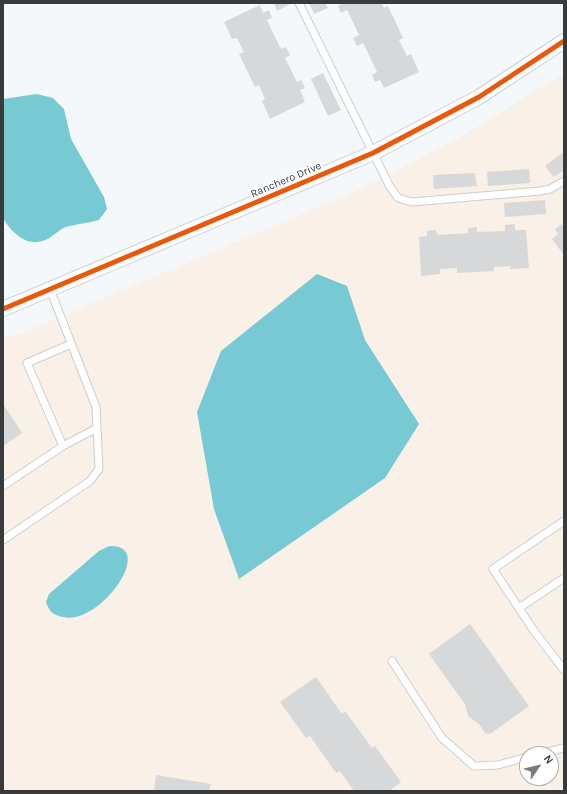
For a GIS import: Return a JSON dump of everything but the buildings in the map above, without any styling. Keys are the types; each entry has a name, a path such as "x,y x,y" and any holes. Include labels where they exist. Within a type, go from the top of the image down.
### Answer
{"street":[{"name":"Ranchero Drive","path":"3,309 373,153 479,97 564,42"}],"lane":[{"path":"299,3 388,185 398,198 412,202 540,192 550,189 564,181"},
{"path":"4,537 90,481 99,469 96,407 50,290"},
{"path":"63,446 27,363 71,344"},
{"path":"3,486 63,446 97,428"},
{"path":"564,522 494,569 519,608 564,670"},
{"path":"519,608 564,578"},
{"path":"392,661 442,738 474,766 498,765 519,759"}],"shaded area":[{"path":"564,73 564,787 554,791 3,791 3,337 20,334 365,187 464,135"}],"water":[{"path":"37,94 53,98 64,109 71,139 104,197 107,209 99,220 66,227 45,240 32,242 15,233 3,218 3,99"},
{"path":"317,274 347,286 365,340 419,424 385,478 239,579 214,509 197,412 221,351"},
{"path":"109,546 123,549 128,558 126,570 118,584 107,598 93,609 78,616 63,617 52,612 46,602 49,594 99,551"}],"cycle path":[{"path":"3,309 373,153 479,97 564,41"}]}
